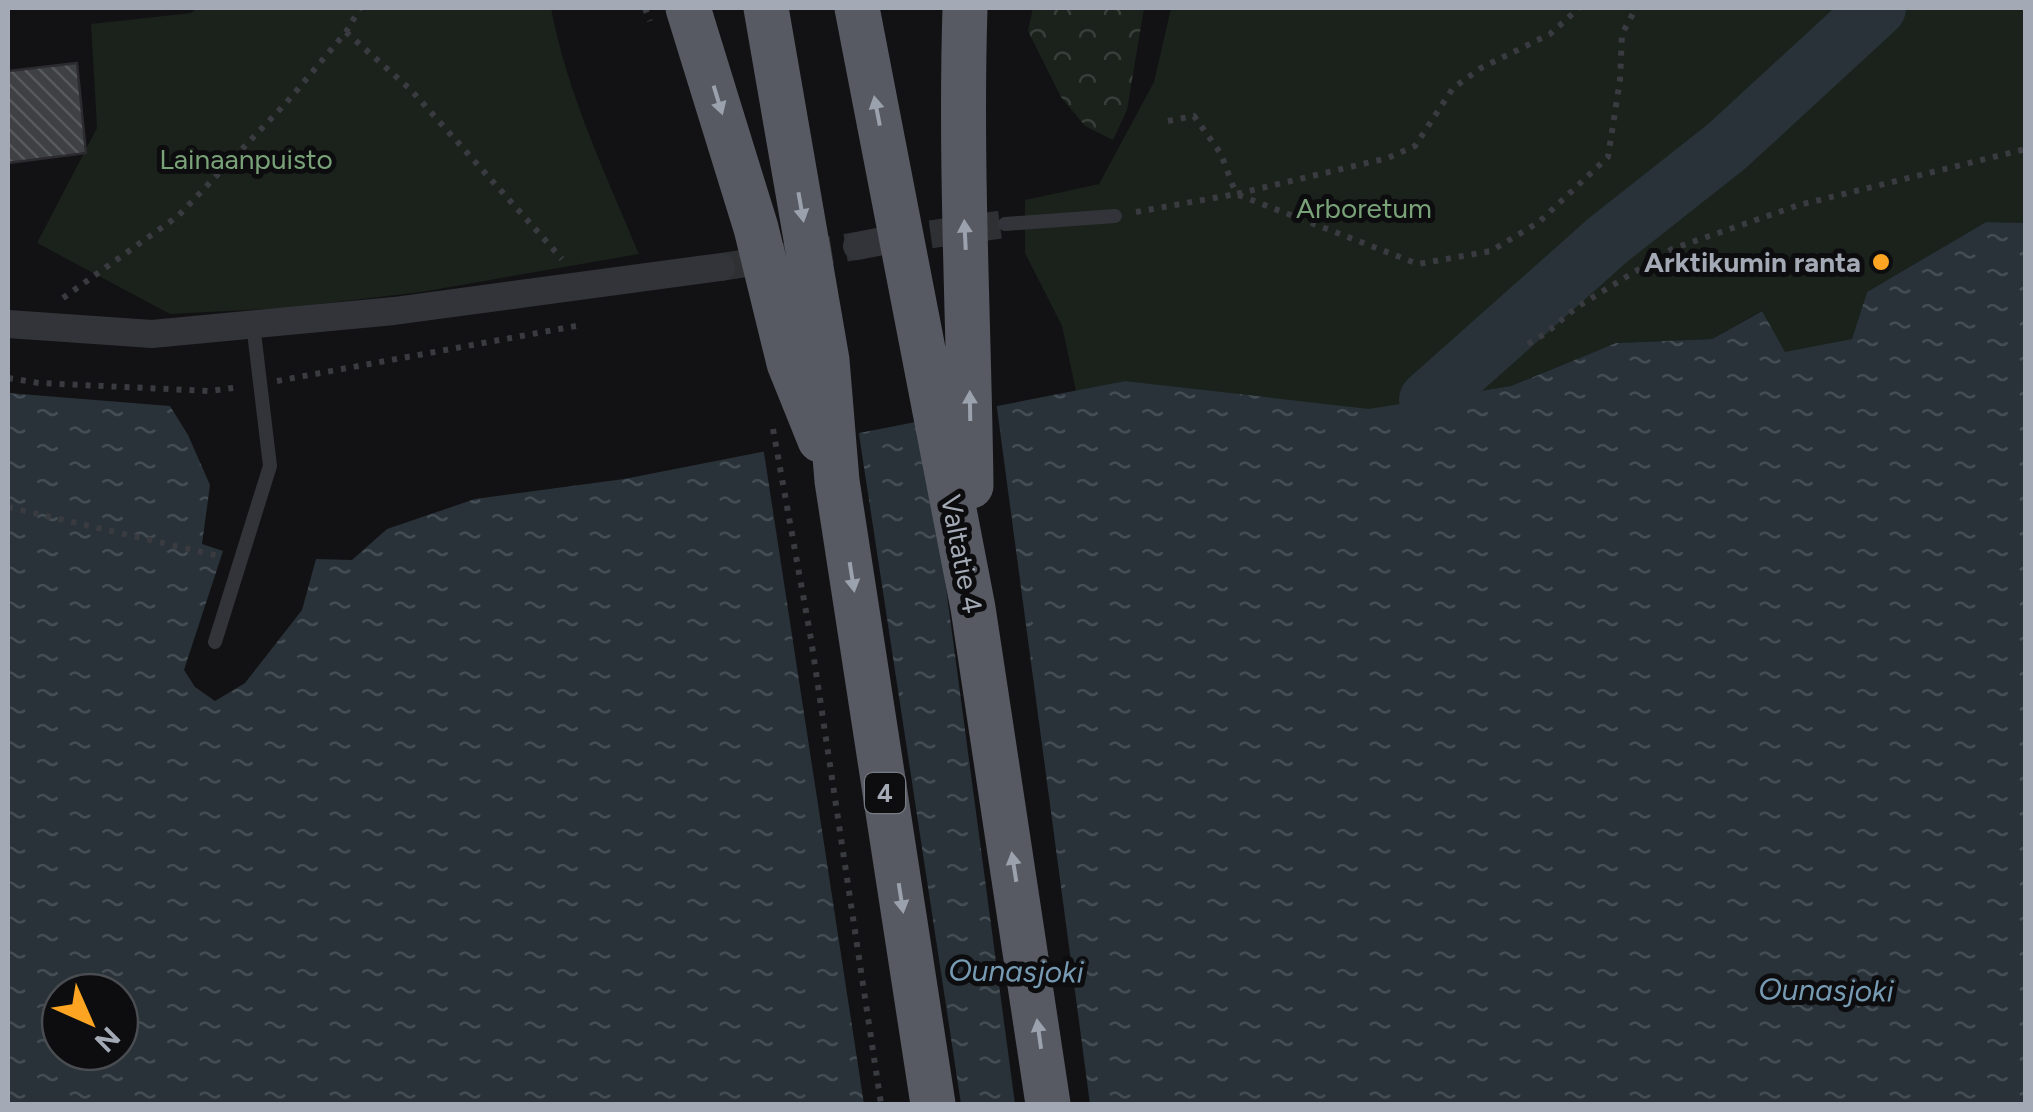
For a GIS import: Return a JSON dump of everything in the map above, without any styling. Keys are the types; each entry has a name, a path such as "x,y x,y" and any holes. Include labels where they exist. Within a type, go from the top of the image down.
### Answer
{"highway":[{"path":"688,8 756,228 808,362"},
{"path":"766,8 808,362"},
{"name":"Valtatie 4","path":"857,8 973,608 1048,1104"},
{"path":"964,8 962,191 970,333 973,608"},
{"name":"4","path":"808,362 837,481 933,1104"}],"street":[{"path":"857,246 888,240"},
{"path":"15,325 152,334 394,311 720,267"}],"lane":[{"path":"1005,224 1115,216"},
{"path":"215,642 270,466 252,323"}],"path":[{"path":"15,325 178,216 286,103 346,32 360,8"},
{"path":"1115,216 1236,194 1388,158 1414,146 1453,88 1480,68 1550,34 1579,8"},
{"path":"1168,121 1194,116 1221,154 1236,194 1418,264 1491,251 1538,222 1608,157 1620,80 1622,34 1636,8"},
{"path":"346,32 411,90 584,284"},
{"path":"1528,344 1576,306 1672,249 1799,205 2026,150"},
{"path":"8,378 210,391 581,325"},
{"path":"772,428 811,639 881,1104"},
{"path":"8,508 220,556"}],"green space":[{"name":"Lainaanpuisto","path":"197,8 551,8 577,102 639,254 421,292 286,308 170,314 37,243 97,128 91,24 191,13"},
{"path":"1033,8 1144,8 1127,110 1113,140 1085,126 1061,97 1028,31"},
{"name":"Arboretum","path":"1171,8 2025,8 2025,223 1986,222 1867,292 1852,339 1785,353 1761,311 1712,339 1616,343 1511,386 1369,410 1125,381 1076,391 1062,326 1025,253 1025,200 1099,184 1154,82"}],"water":[{"name":"Ounasjoki","path":"1986,222 2025,223 2025,1104 8,1104 8,393 170,406 210,485 202,544 223,551 184,670 195,687 215,701 245,683 302,610 316,559 352,560 387,529 475,499 624,479 1125,381 1369,409 1511,386 1616,343 1712,339 1762,311 1785,352 1852,339 1867,292"}],"pier":[{"path":"996,401 1090,1104 1015,1104 923,415"},
{"path":"858,428 961,1104 864,1104 763,446"}],"building":[{"path":"77,63 86,153 8,163 8,71"}],"waterway":[{"path":"1428,400 1608,240 1727,146 1877,8"}],"tunnel":[{"path":"889,240 1005,224"},
{"path":"721,267 857,246"}],"place":[{"name":"Arktikumin ranta","path":"1881,262"}]}
